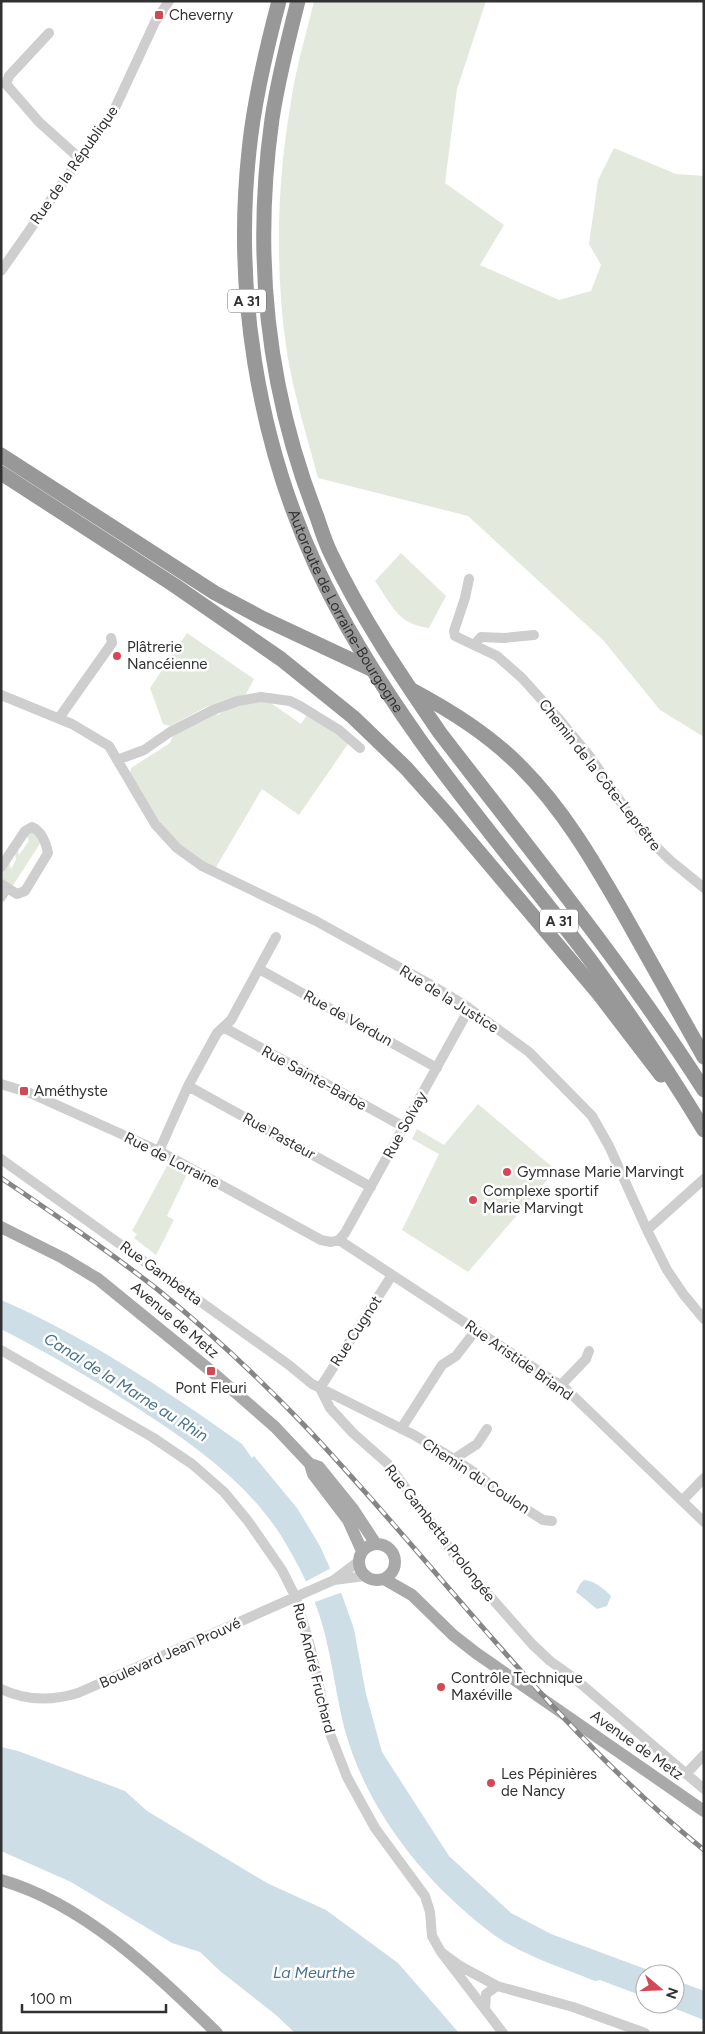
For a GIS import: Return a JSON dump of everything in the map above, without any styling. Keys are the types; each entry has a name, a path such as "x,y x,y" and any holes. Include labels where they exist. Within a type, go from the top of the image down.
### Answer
{"highway":[{"name":"Autoroute de Lorraine-Bourgogne","path":"279,1 258,94 249,150 244,240 248,312 260,389 277,461 300,530 328,592 362,653 421,742 595,967 656,1052 704,1130"},
{"name":"Autoroute de Lorraine-Bourgogne","path":"298,1 279,80 266,172 263,228 266,298 275,372 292,447 327,545 346,583 394,664 440,733 622,969 704,1090"},
{"path":"1,455 174,584 281,659 324,692 379,741 447,814 599,994 655,1069 689,1106"},
{"path":"1,474 78,514 262,618 370,669 444,707 475,728 540,788 581,841 704,1057"}],"main road":[{"name":"Avenue de Metz","path":"1,1228 69,1261 111,1288 275,1427 310,1464 313,1474 348,1520 361,1556"},
{"name":"Avenue de Metz","path":"310,1464 319,1467 328,1477 353,1509 376,1544"},
{"path":"376,1544 388,1547 395,1564 389,1575 377,1580 365,1576 362,1571 361,1556 371,1545 376,1544"},
{"name":"Avenue de Metz","path":"395,1564 412,1595"},
{"name":"Avenue de Metz","path":"384,1578 412,1595 453,1635 506,1674 704,1811"},
{"path":"1,1880 53,1902 113,1940 142,1963 217,2033"}],"street":[{"name":"Rue de la République","path":"1,271 119,102 155,22 169,1"},
{"path":"49,34 3,84 39,122 79,158"},
{"name":"Chemin de la Côte-Leprêtre","path":"469,579 454,631 455,636 498,656 528,685 591,758 641,832 670,861 704,888"},
{"path":"475,644 481,637 504,638 534,635"},
{"path":"59,718 112,643 111,638"},
{"name":"Rue de la Justice","path":"1,695 59,718 109,746 155,824 171,842 189,857 216,874 316,921 428,983 470,1009 528,1052 585,1107 601,1130 647,1230 676,1283 704,1319"},
{"path":"117,760 144,750 170,732 213,710 238,701 261,697 290,701 300,706 339,730 360,748"},
{"path":"1,868 25,830 32,827 38,831 47,846 47,856 25,891 17,894 4,886 1,897"},
{"path":"159,1151 188,1086 217,1033 225,1028 234,1015 276,937"},
{"name":"Rue de Verdun","path":"259,969 437,1068"},
{"name":"Rue Solvay","path":"339,1240 470,1009"},
{"name":"Rue Sainte-Barbe","path":"225,1028 404,1127"},
{"name":"Rue de Lorraine","path":"1,1084 30,1093 159,1151 321,1240 331,1242 339,1240"},
{"name":"Rue Pasteur","path":"188,1086 370,1187"},
{"name":"Rue Gambetta","path":"1,1159 320,1388 401,1429"},
{"path":"647,1230 704,1179"},
{"name":"Rue Aristide Briand","path":"339,1240 561,1385 704,1522"},
{"name":"Rue Cugnot","path":"320,1388 392,1275"},
{"path":"401,1429 442,1365 456,1356 476,1330"},
{"name":"Rue André Fruchard","path":"1,1350 152,1437 192,1464 224,1492 248,1521 282,1570 296,1598 311,1650 329,1731 347,1777 375,1828 425,1896 430,1912 432,1936 440,1952 503,2033"},
{"path":"561,1385 586,1359 589,1351"},
{"name":"Rue Gambetta Prolongée","path":"320,1388 330,1408 353,1433 388,1464 459,1561 532,1644 704,1789"},
{"name":"Chemin du Coulon","path":"401,1429 454,1459 481,1477 493,1488 543,1520 552,1520"},
{"path":"454,1459 477,1444 487,1429"},
{"path":"682,1501 704,1478"},
{"name":"Boulevard Jean Prouvé","path":"334,1580 361,1556"},
{"name":"Boulevard Jean Prouvé","path":"1,1689 28,1698 65,1698 334,1580 365,1576"},
{"path":"686,1774 704,1755"},
{"path":"440,1952 460,1966 497,1986 573,2007 645,2033"},
{"path":"484,2010 486,1994 497,1986"}],"shaded area":[{"path":"314,1 486,1 457,89 445,183 504,225 480,265 559,300 591,291 601,265 589,244 598,180 614,148 676,174 704,176 704,737 660,710 603,640 468,516 318,478 297,400 287,353 280,287 279,254 283,155 297,68"},
{"path":"401,553 446,596 429,628 418,626 402,618 375,581"},
{"path":"187,633 254,679 246,694 206,707 170,726 163,724 150,688"},
{"path":"268,701 301,724 307,715 350,741 299,815 262,789 215,869 186,850 165,828 130,774 131,768 170,743 173,735 214,713 218,715 235,706"},
{"path":"31,830 41,842 12,887 1,881 1,874 9,862 11,869 16,860 15,853 17,849 19,855 29,841 27,836"},
{"name":"Complexe sportif Marie Marvingt","path":"478,1104 556,1170 468,1272 402,1230 439,1154 412,1139 417,1129 444,1145"},
{"path":"168,1164 187,1174 167,1216 174,1220 156,1255 134,1238 137,1234 132,1231"}],"water":[{"name":"Canal de la Marne au Rhin","path":"1,1300 64,1331 155,1384 242,1444 252,1458 254,1456 297,1508 320,1546 342,1595 354,1629 366,1694 382,1752 449,1856 511,1913 551,1934 635,1965 635,1993 600,1980 595,1981 528,1954 490,1932 442,1890 400,1841 382,1814 367,1786 354,1757 344,1727 326,1639 315,1603 293,1556 266,1515 235,1481 181,1437 90,1378 1,1329"},
{"path":"584,1580 599,1585 611,1596 607,1606 597,1609 576,1592"},
{"name":"La Meurthe","path":"1,1747 18,1751 125,1791 147,1811 267,1883 326,1910 398,1963 459,2033 295,2033 200,1952 172,1943 71,1882 1,1851"},
{"path":"685,1984 704,1991 704,2020 685,2013"}],"pier":[{"path":"333,1567 343,1592 312,1603 303,1583"}],"railway":[{"path":"1,1178 100,1246 157,1289 251,1372 304,1425 546,1699 596,1752 704,1850"}],"place":[{"name":"Cheverny","path":"159,15"},
{"name":"Plâtrerie Nancéienne","path":"117,656"},
{"name":"Améthyste","path":"24,1091"},
{"name":"Gymnase Marie Marvingt","path":"507,1172"},
{"name":"Complexe sportif Marie Marvingt","path":"473,1200"},
{"name":"Pont Fleuri","path":"211,1371"},
{"name":"Contrôle Technique Maxéville","path":"441,1687"},
{"name":"Les Pépinières de Nancy","path":"491,1783"}]}
